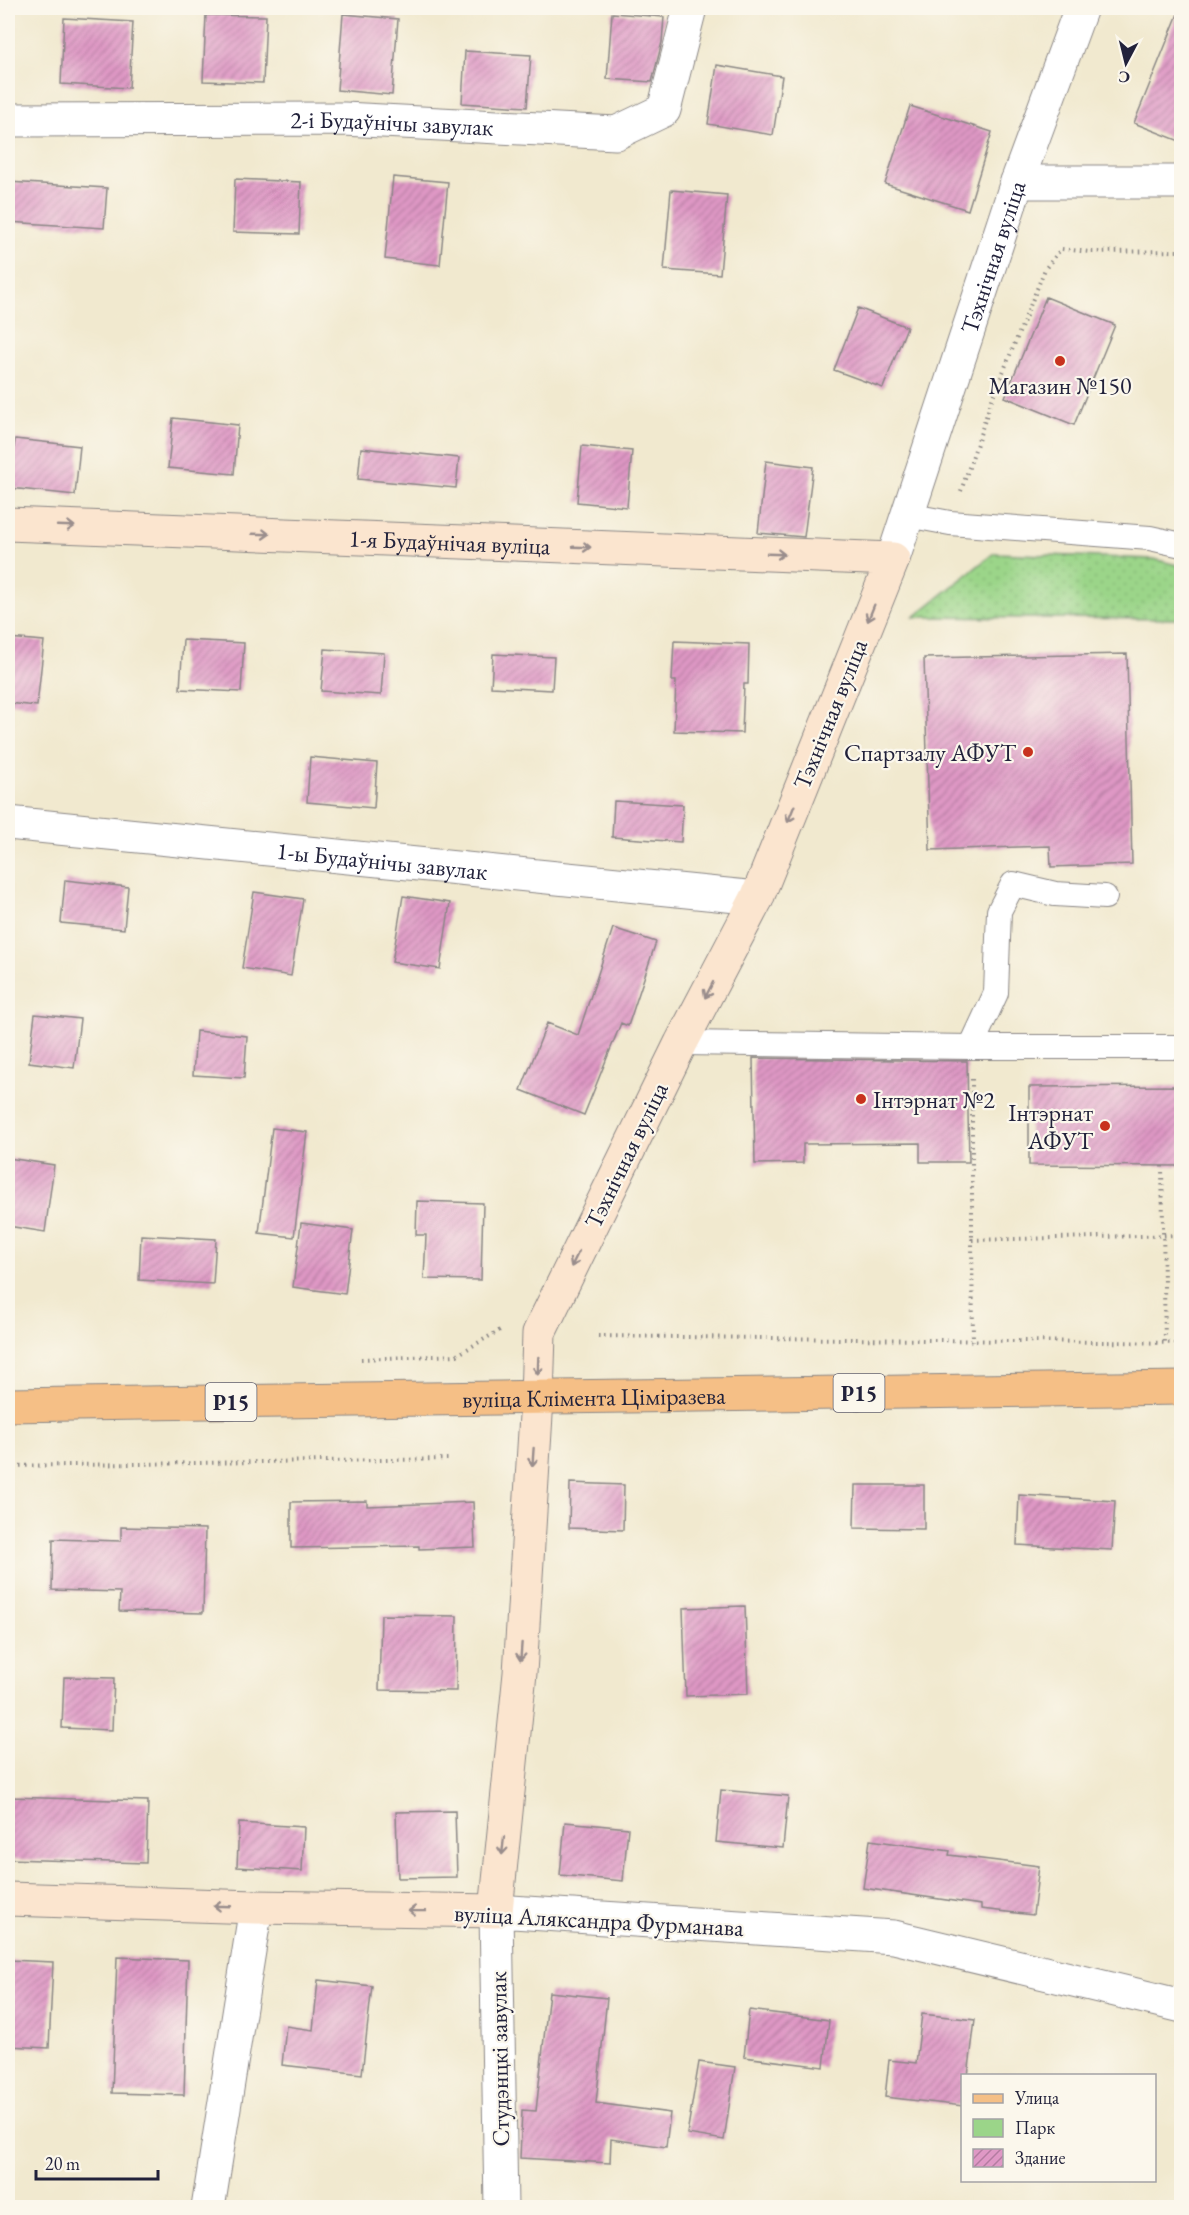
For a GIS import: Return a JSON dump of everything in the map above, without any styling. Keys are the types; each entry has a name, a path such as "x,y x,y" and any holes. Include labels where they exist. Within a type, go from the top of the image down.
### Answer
{"main road":[{"name":"вуліца Клімента Ціміразева","path":"8,1405 1182,1388"}],"street":[{"name":"2-і Будаўнічы завулак","path":"8,120 344,119 616,133 664,110 690,8"},
{"name":"Тэхнічная вуліца","path":"496,1911 520,1673 539,1333 681,1043 757,898 893,559 1017,182 1081,8"},
{"path":"1017,182 1182,182"},
{"name":"1-я Будаўнічая вуліца","path":"8,524 893,559"},
{"name":"1-ы Будаўнічы завулак","path":"8,823 757,898"},
{"name":"вуліца Аляксандра Фурманава","path":"8,1899 256,1907 496,1911 894,1936 1182,2006"},
{"path":"208,2208 256,1907"},
{"name":"Студэнцкі завулак","path":"496,1911 501,2208"}],"lane":[{"path":"907,515 950,523 1150,538 1182,545"},
{"path":"971,1047 996,993 999,911 1013,884 1055,894 1105,897"},
{"path":"681,1043 1182,1047"}],"path":[{"path":"950,523 991,402 1045,269 1061,249 1090,252 1182,251"},
{"path":"971,1047 973,1342"},
{"path":"1162,1166 1165,1344"},
{"path":"972,1240 1182,1235"},
{"path":"357,1359 457,1355 500,1330"},
{"path":"598,1336 1182,1343"},
{"path":"8,1466 450,1459"}],"green space":[{"path":"994,553 1154,559 1181,566 1181,619 914,617"}],"building":[{"path":"1180,9 1182,9 1182,142 1134,123"},
{"path":"612,13 664,17 662,42 652,82 607,79"},
{"path":"343,14 398,19 392,95 337,90"},
{"path":"206,15 266,16 263,83 203,81"},
{"path":"64,18 133,22 129,88 61,84"},
{"path":"465,51 531,55 527,107 462,103"},
{"path":"717,65 782,76 773,135 708,124"},
{"path":"910,106 992,132 968,210 885,184"},
{"path":"393,177 448,182 440,265 385,259"},
{"path":"235,179 301,182 299,234 233,232"},
{"path":"8,182 107,188 104,228 8,222"},
{"path":"671,190 727,195 720,274 664,270"},
{"name":"Магазин №150","path":"1046,297 1115,325 1074,425 1005,397"},
{"path":"858,308 907,327 883,388 834,370"},
{"path":"173,418 238,425 234,474 168,468"},
{"path":"15,439 80,446 75,495 10,488"},
{"path":"582,446 632,451 627,507 577,502"},
{"path":"361,448 459,458 456,488 358,479"},
{"path":"766,461 813,467 804,537 758,533"},
{"path":"8,638 44,641 37,706 8,703"},
{"path":"183,640 244,643 241,692 180,689"},
{"path":"674,641 749,644 748,684 744,684 742,733 674,731 676,681 672,681"},
{"path":"325,649 384,653 381,695 321,691"},
{"path":"493,654 554,657 552,690 491,687"},
{"name":"Спартзалу АФУТ","path":"1127,654 1132,864 1051,867 1050,846 930,850 924,658"},
{"path":"310,757 377,763 374,808 307,802"},
{"path":"614,801 683,805 681,842 612,837"},
{"path":"65,880 128,887 124,929 61,923"},
{"path":"254,892 303,899 291,976 242,968"},
{"path":"403,896 450,903 440,969 392,962"},
{"path":"613,928 656,942 628,1026 621,1023 584,1115 521,1090 547,1023 578,1035"},
{"path":"35,1014 80,1019 74,1068 29,1062"},
{"path":"196,1031 247,1036 244,1078 193,1075"},
{"name":"Інтэрнат №2","path":"753,1058 967,1061 969,1162 920,1162 920,1143 803,1144 803,1163 755,1164"},
{"name":"Інтэрнат АФУТ","path":"1182,1086 1182,1166 1029,1165 1029,1087"},
{"path":"272,1128 307,1132 294,1237 259,1233"},
{"path":"8,1158 54,1165 45,1232 8,1226"},
{"path":"417,1201 483,1203 481,1280 424,1279 426,1235 416,1235"},
{"path":"301,1223 353,1230 345,1294 293,1287"},
{"path":"141,1235 216,1239 213,1284 139,1280"},
{"path":"570,1483 624,1485 623,1530 569,1528"},
{"path":"855,1485 924,1485 924,1529 854,1528"},
{"path":"1019,1495 1115,1501 1112,1550 1017,1545"},
{"path":"367,1501 367,1506 473,1502 475,1547 291,1548 291,1502"},
{"path":"121,1527 205,1529 203,1613 119,1611 120,1592 52,1590 53,1539 121,1541"},
{"path":"745,1606 748,1694 686,1696 683,1608"},
{"path":"381,1615 457,1616 456,1691 379,1690"},
{"path":"64,1677 114,1678 112,1730 62,1728"},
{"path":"721,1790 788,1796 783,1848 716,1842"},
{"path":"8,1797 148,1801 146,1863 8,1859"},
{"path":"455,1811 457,1877 398,1878 396,1812"},
{"path":"565,1822 628,1828 623,1881 560,1875"},
{"path":"239,1823 304,1827 302,1871 237,1867"},
{"path":"870,1840 950,1851 949,1855 1039,1866 1033,1915 981,1909 981,1905 863,1888"},
{"path":"117,1957 188,1960 184,2095 112,2093"},
{"path":"8,1960 53,1962 49,2048 8,2046"},
{"path":"318,1980 372,1986 362,2074 282,2065 286,2026 313,2030"},
{"path":"549,1992 607,1998 596,2103 670,2113 666,2147 611,2139 610,2163 520,2158 522,2110 536,2111"},
{"path":"749,2010 829,2020 824,2067 744,2057"},
{"path":"922,2014 975,2020 968,2074 961,2074 961,2106 885,2097 889,2060 916,2063"},
{"path":"699,2062 735,2067 724,2140 687,2134"}],"place":[{"name":"Магазин №150","path":"1060,361"},
{"name":"Спартзалу АФУТ","path":"1028,752"},
{"name":"Інтэрнат №2","path":"861,1099"},
{"name":"Інтэрнат АФУТ","path":"1105,1126"}]}
